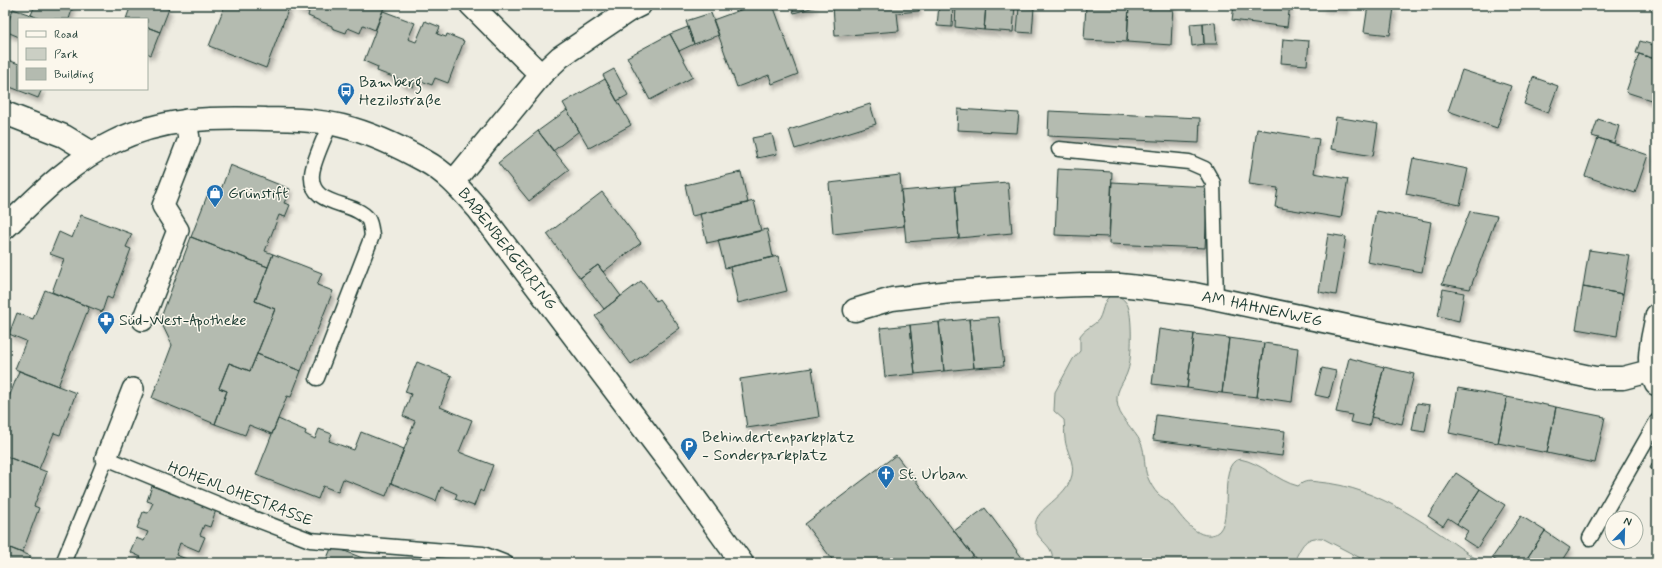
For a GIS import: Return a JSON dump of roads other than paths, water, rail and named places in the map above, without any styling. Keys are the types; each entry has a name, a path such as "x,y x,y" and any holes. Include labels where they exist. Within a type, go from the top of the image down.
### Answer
{"street":[{"path":"471,5 541,75"},
{"path":"454,182 541,75 560,57 582,40 640,5"},
{"path":"5,113 64,136 92,153"},
{"name":"BABENBERGERRING","path":"5,228 53,182 92,153 113,142 145,129 186,120 232,118 289,119 330,124 341,126 395,146 426,161 454,182 478,209 674,469 742,563"},
{"path":"143,320 178,230 163,206 188,139 186,120"},
{"name":"AM HAHNENWEG","path":"855,310 892,299 950,292 1029,287 1120,285 1194,294 1594,378 1653,378"},
{"path":"1653,378 1650,357 1657,315"},
{"path":"106,458 133,389"}],"lane":[{"path":"317,378 372,236 369,220 364,215 332,202 322,196 313,184 312,170 330,124"},
{"path":"1059,149 1189,162 1205,169 1213,183 1216,299"},
{"path":"1590,538 1657,420"},
{"path":"63,563 106,458"},
{"name":"HOHENLOHESTRASSE","path":"106,458 234,512 310,540 483,554 506,563"}],"place":[{"name":"Bamberg Hezilostraße","path":"346,106"},
{"name":"Grünstift","path":"215,208"},
{"name":"Süd-West-Apotheke","path":"106,335"},
{"name":"Behindertenparkplatz - Sonderparkplatz","path":"689,461"},
{"name":"St. Urban","path":"886,489"}]}
